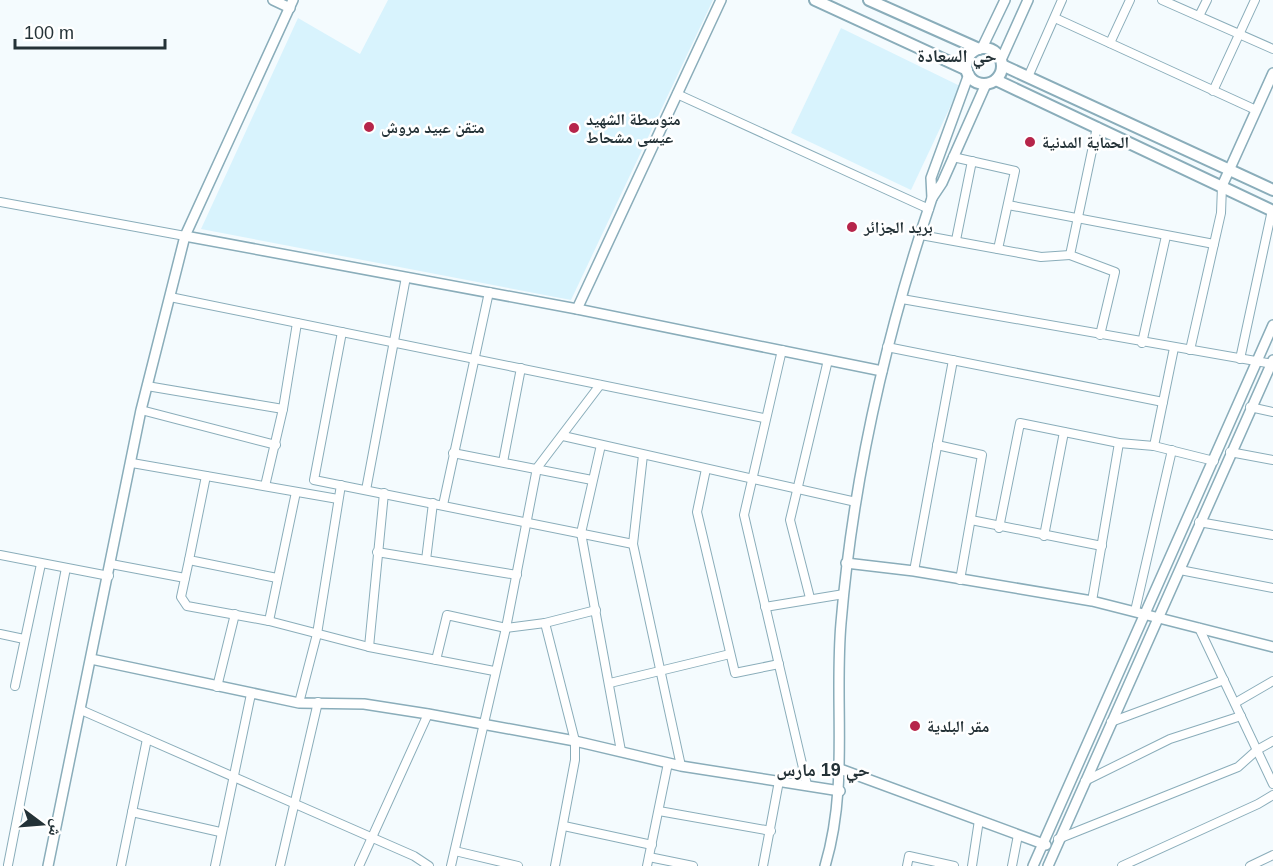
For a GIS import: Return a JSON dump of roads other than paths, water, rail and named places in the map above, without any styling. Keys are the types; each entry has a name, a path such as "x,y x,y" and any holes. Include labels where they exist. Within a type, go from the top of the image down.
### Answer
{"main road":[{"path":"815,0 968,72 976,82 991,82 1097,127 1272,210"},
{"path":"869,0 981,49 991,50 1001,62 1028,77 1273,190"},
{"path":"968,72 968,59 981,49"},
{"path":"991,82 1001,62"}],"street":[{"path":"48,866 109,576 141,410 185,236 291,4 273,0"},
{"path":"577,309 721,0"},
{"path":"981,49 1005,0"},
{"path":"1001,62 1028,0"},
{"path":"1028,77 1062,0"},
{"path":"1110,43 1130,0"},
{"path":"1162,0 1273,49"},
{"path":"1199,16 1207,0"},
{"path":"1213,91 1255,0"},
{"path":"1054,18 1256,110"},
{"path":"932,198 931,178 968,72"},
{"path":"1190,350 1221,213 1222,186 1272,78"},
{"path":"825,866 840,791 841,626 846,563 887,347 932,198 942,183 991,82"},
{"path":"677,94 928,209"},
{"path":"1070,255 1097,127"},
{"path":"953,157 1015,171 998,249"},
{"path":"956,240 972,161"},
{"path":"0,202 489,292 882,371"},
{"path":"1008,205 1214,244"},
{"path":"1240,359 1272,210"},
{"path":"921,235 1041,257 1070,255 1115,272 1100,335"},
{"path":"1142,343 1166,236"},
{"path":"366,490 406,277"},
{"path":"443,505 472,358 489,292"},
{"path":"170,297 764,418"},
{"path":"902,299 1142,343 1257,362 1273,362 1230,452 1159,618 1083,782 1048,866"},
{"path":"265,486 276,446 297,323"},
{"path":"1033,866 1273,325"},
{"path":"342,332 314,480 633,544"},
{"path":"887,347 1163,402"},
{"path":"1154,446 1174,348"},
{"path":"782,350 764,418 744,515 807,785"},
{"path":"810,598 790,520 799,491 828,360"},
{"path":"914,571 953,360"},
{"path":"503,462 521,368"},
{"path":"452,866 494,671 506,627 537,468 600,385"},
{"path":"147,386 283,409"},
{"path":"1251,407 1273,412"},
{"path":"141,410 276,446"},
{"path":"999,528 1020,423 1119,443 1154,446 1214,461"},
{"path":"1044,536 1064,432"},
{"path":"562,436 856,502"},
{"path":"1092,601 1119,443"},
{"path":"601,445 581,533 621,751"},
{"path":"937,445 982,455 960,580"},
{"path":"1135,611 1172,450"},
{"path":"1230,452 1273,460"},
{"path":"453,453 592,480"},
{"path":"643,454 633,544 663,670 681,766"},
{"path":"132,463 338,499"},
{"path":"706,469 697,512 735,673 779,664"},
{"path":"206,476 185,578 183,603 269,621 369,647 494,671"},
{"path":"299,703 317,634 341,485"},
{"path":"269,621 296,492"},
{"path":"369,647 384,494"},
{"path":"426,560 433,503"},
{"path":"971,520 999,528 1102,546"},
{"path":"1199,522 1273,535"},
{"path":"377,552 517,575"},
{"path":"0,555 109,576"},
{"path":"189,560 277,578"},
{"path":"846,563 914,571 1092,601 1273,647"},
{"path":"15,686 41,564"},
{"path":"111,564 185,578"},
{"path":"7,865 66,568"},
{"path":"1180,570 1273,588"},
{"path":"765,607 844,594"},
{"path":"436,660 447,615 506,627 545,623 596,610"},
{"path":"217,687 234,614"},
{"path":"545,623 575,741 576,760 555,866"},
{"path":"1199,628 1273,784"},
{"path":"0,634 24,639"},
{"path":"610,683 730,654"},
{"path":"91,659 299,703 364,704 428,714 482,726 575,741 681,766 840,791"},
{"path":"1111,722 1224,680"},
{"path":"1235,702 1273,681"},
{"path":"214,866 250,694"},
{"path":"280,866 318,702"},
{"path":"81,710 370,837 429,866"},
{"path":"359,866 370,837 428,714"},
{"path":"1083,782 1170,739 1241,716"},
{"path":"121,866 147,740"},
{"path":"840,769 1018,835 1043,843 1057,844 1238,767 1257,750 1273,741"},
{"path":"647,866 668,763"},
{"path":"763,866 779,781"},
{"path":"1122,866 1273,795"},
{"path":"659,811 771,831"},
{"path":"132,812 220,832"},
{"path":"972,866 979,820"},
{"path":"564,826 652,845"},
{"path":"1011,866 1018,835"},
{"path":"455,851 518,866"},
{"path":"907,866 909,856 954,866"},
{"path":"649,857 693,866"},
{"path":"1250,866 1269,860"}],"place":[{"name":"متقن عبيد مروش","path":"369,127"},
{"name":"متوسطة الشهيد عيسى مشحاط","path":"574,128"},
{"name":"الحماية المدنية","path":"1030,142"},
{"name":"بريد الجزائر","path":"852,227"},
{"name":"مقر البلدية","path":"915,726"}],"district":[{"name":"حي السعادة","path":"957,56"},
{"name":"حي 19 مارس","path":"823,770"}]}
